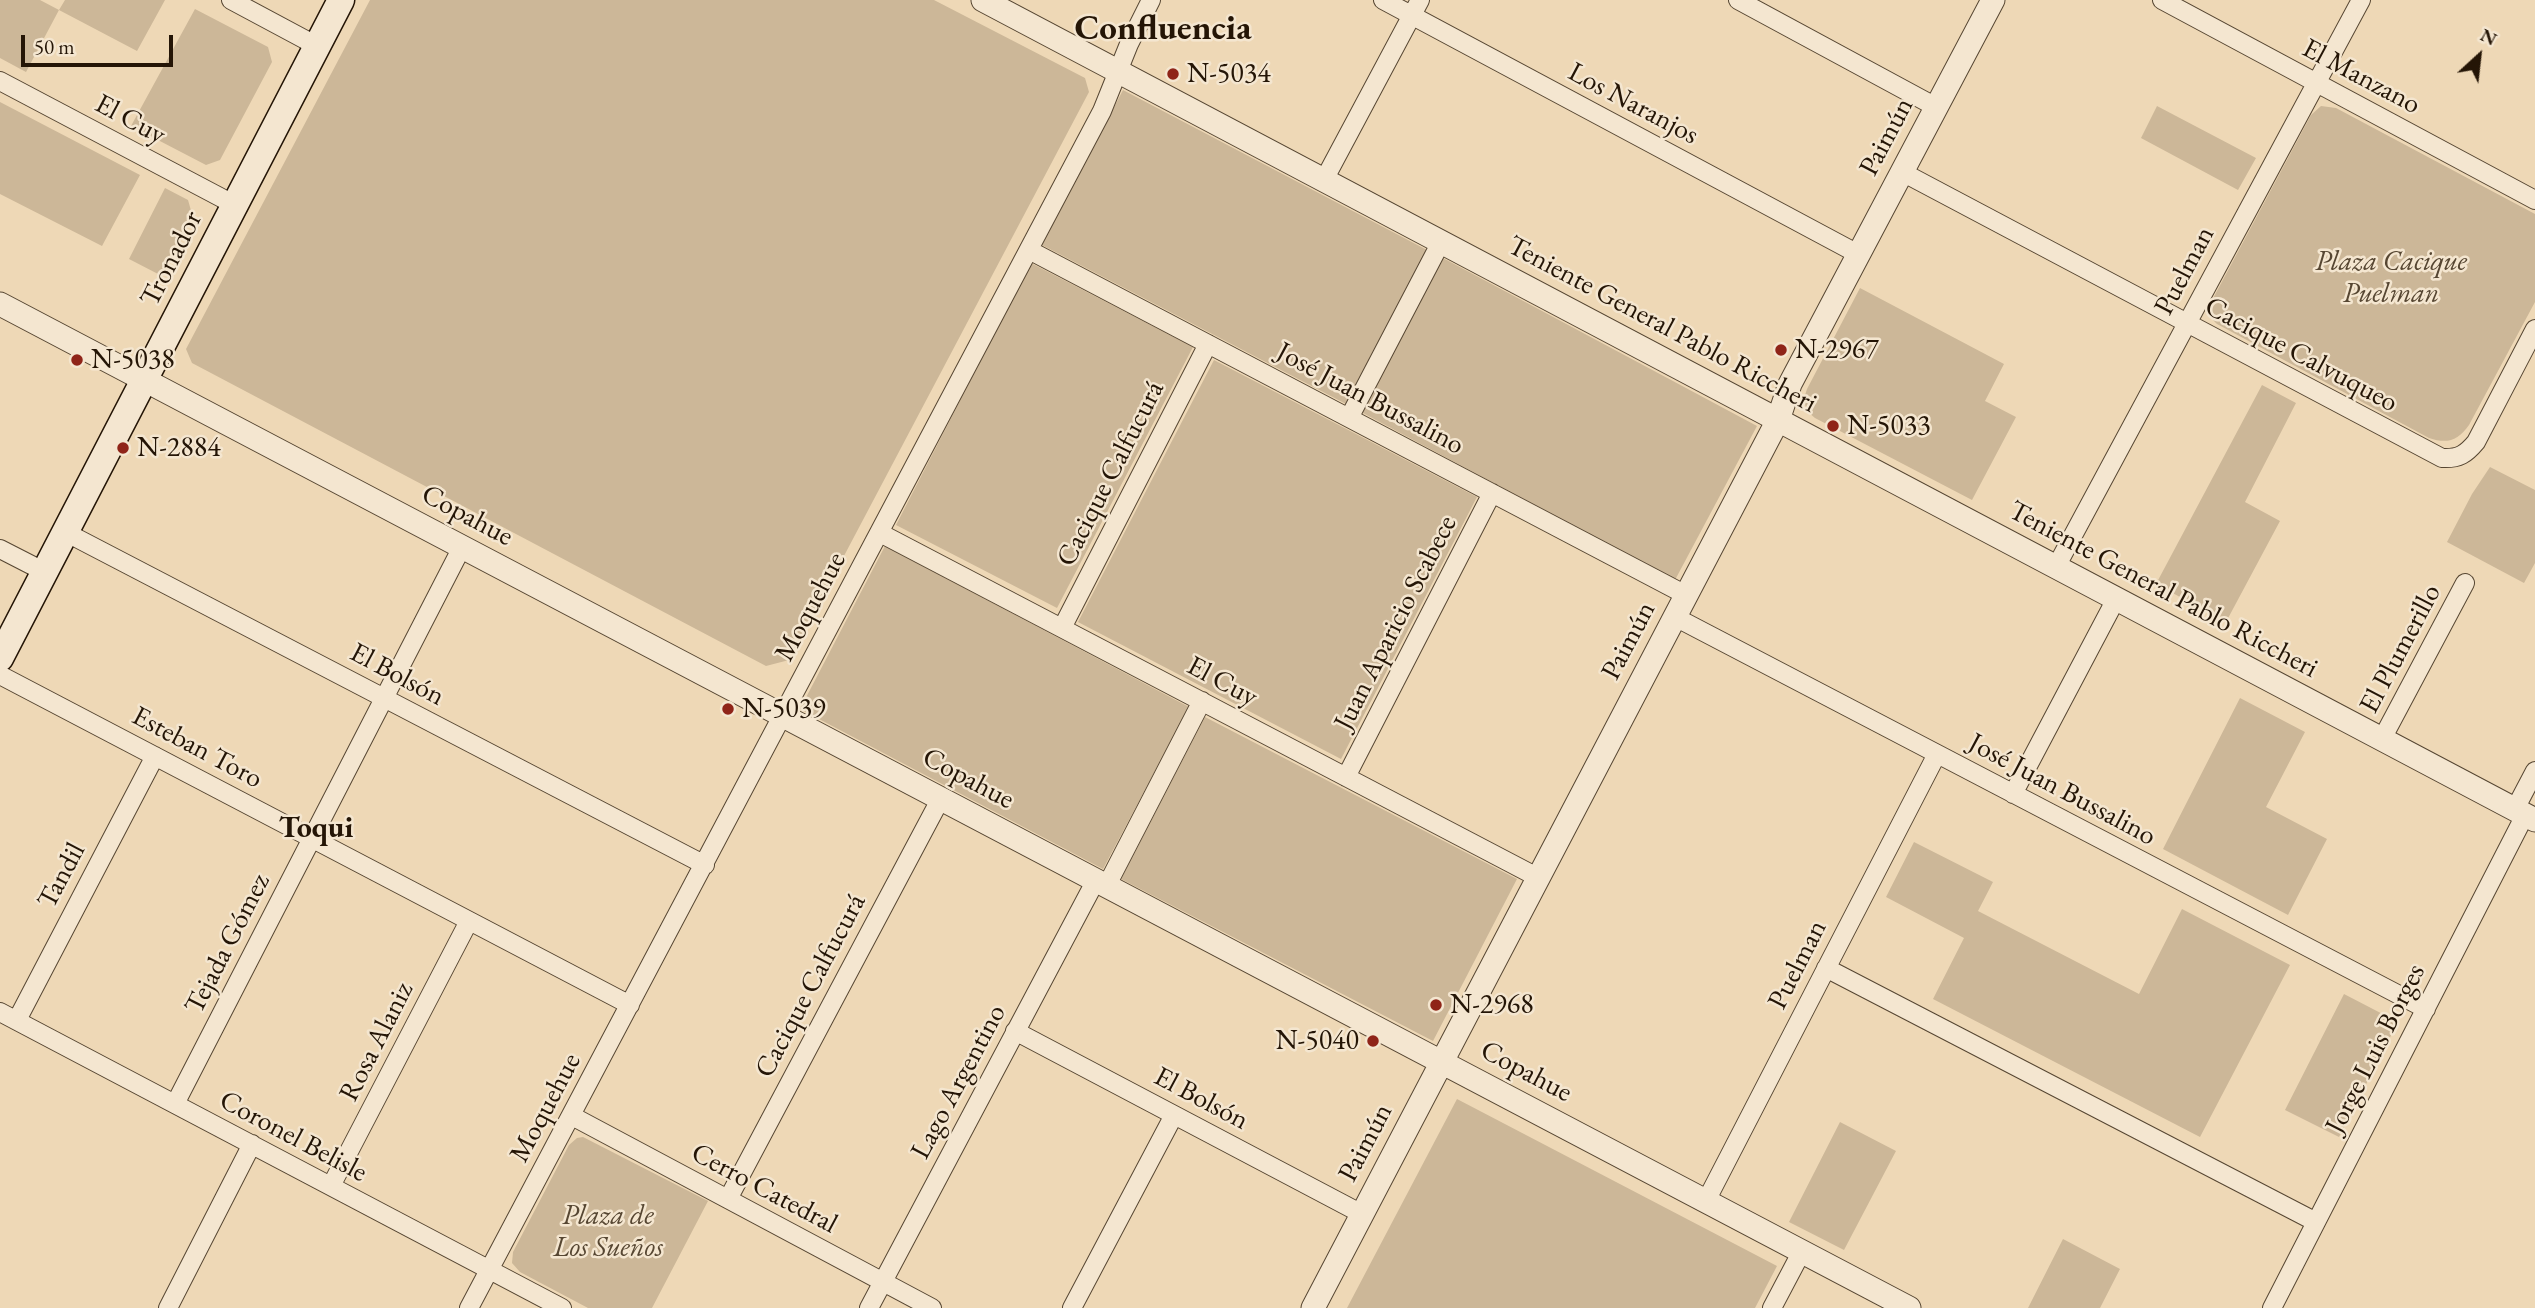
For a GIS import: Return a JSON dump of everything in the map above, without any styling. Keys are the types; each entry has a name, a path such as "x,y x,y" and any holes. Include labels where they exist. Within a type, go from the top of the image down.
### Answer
{"main road":[{"name":"Tronador","path":"0,658 341,0"}],"street":[{"path":"231,0 317,46"},
{"name":"Teniente General Pablo Riccheri","path":"983,0 2525,815"},
{"name":"Moquehue","path":"469,1308 1102,111 1133,34 1151,0"},
{"name":"Los Naranjos","path":"1383,0 1416,8 1858,254"},
{"path":"1738,0 1936,107"},
{"name":"Paimún","path":"1313,1308 1778,420 1790,384 1993,0"},
{"name":"El Manzano","path":"2162,0 2535,200"},
{"name":"Puelman","path":"2056,567 2361,0"},
{"path":"1324,180 1416,8"},
{"name":"El Cuy","path":"0,81 235,205"},
{"name":"Cacique Calvuqueo","path":"1902,172 2442,458 2455,459 2468,452 2476,442 2534,334"},
{"path":"1349,418 1441,242"},
{"name":"José Juan Bussalino","path":"1029,250 1686,595"},
{"name":"Copahue","path":"0,304 1909,1308"},
{"name":"Cacique Calfucurá","path":"1062,628 1208,344"},
{"name":"Juan Aparicio Scabece","path":"1346,777 1492,493"},
{"name":"El Bolsón","path":"65,532 705,865"},
{"name":"El Cuy","path":"880,533 1539,878"},
{"name":"Tejada Gómez","path":"175,1104 461,547"},
{"path":"0,549 45,572"},
{"name":"El Plumerillo","path":"2382,739 2465,583"},
{"path":"2014,794 2116,599"},
{"name":"José Juan Bussalino","path":"1675,617 2426,1009"},
{"name":"Esteban Toro","path":"0,675 630,1005"},
{"name":"Lago Argentino","path":"869,1308 1015,1031 1202,701"},
{"name":"Puelman","path":"1706,1201 1937,754"},
{"name":"Tandil","path":"16,1020 155,756"},
{"name":"Jorge Luis Borges","path":"2272,1308 2525,815 2535,771"},
{"name":"Cacique Calfucurá","path":"728,1199 940,798"},
{"name":"Rosa Alaniz","path":"331,1186 469,921"},
{"path":"1826,968 2316,1222"},
{"name":"Coronel Belisle","path":"0,1012 562,1308"},
{"name":"El Bolsón","path":"1015,1031 1362,1214"},
{"path":"1072,1308 1174,1115"},
{"name":"Cerro Catedral","path":"572,1116 932,1308"},
{"path":"168,1308 252,1144"},
{"path":"1772,1308 1802,1251"}],"green space":[{"path":"0,0 40,0 59,10 26,72 0,58"},
{"path":"65,0 165,0 137,51 59,10"},
{"path":"370,0 934,0 1085,78 1089,92 789,660 766,666 192,363 186,349"},
{"path":"195,9 268,47 272,62 220,160 206,165 131,126"},
{"path":"1123,90 1427,250 1346,404 1042,245"},
{"path":"0,102 140,175 102,246 0,194"},
{"path":"2157,106 2256,158 2238,190 2141,138"},
{"name":"Plaza Cacique Puelman","path":"2321,106 2336,108 2535,214 2535,302 2469,425 2461,435 2452,440 2429,438 2217,324 2208,315 2210,304 2311,115"},
{"path":"165,188 188,200 192,214 160,275 129,259"},
{"path":"1443,258 1757,426 1675,580 1361,412"},
{"path":"1031,263 1193,347 1057,608 896,525"},
{"path":"1860,288 2004,364 1985,401 2016,417 1972,500 1815,418 1807,409 1807,389"},
{"path":"1214,360 1477,497 1341,759 1078,622"},
{"path":"2262,385 2296,403 2245,502 2280,521 2226,622 2156,584"},
{"path":"2490,467 2535,490 2535,563 2524,583 2447,542 2472,494"},
{"path":"885,546 1189,707 1103,869 800,709"},
{"path":"2240,698 2305,732 2266,807 2327,839 2288,915 2163,849"},
{"path":"1205,717 1517,879 1433,1041 1121,879"},
{"path":"1914,842 1993,882 1978,911 2139,994 2182,909 2290,965 2200,1137 1933,999 1964,938 1886,897"},
{"path":"2344,994 2398,1022 2339,1137 2285,1110"},
{"path":"1457,1099 1777,1266 1755,1308 1347,1308"},
{"path":"1840,1122 1896,1151 1844,1250 1789,1222"},
{"name":"Plaza de Los Sueños","path":"583,1137 708,1201 652,1308 588,1308 520,1272 512,1263 513,1252 569,1145 577,1138"},
{"path":"2063,1239 2120,1269 2100,1308 2028,1308"}],"place":[{"name":"N-5034","path":"1173,74"},
{"name":"N-2967","path":"1781,350"},
{"name":"N-5038","path":"77,360"},
{"name":"N-5033","path":"1833,426"},
{"name":"N-2884","path":"123,448"},
{"name":"N-5039","path":"728,709"},
{"name":"N-2968","path":"1436,1005"},
{"name":"N-5040","path":"1373,1041"}],"district":[{"name":"Confluencia","path":"1163,29"},
{"name":"Toqui","path":"316,829"}]}
